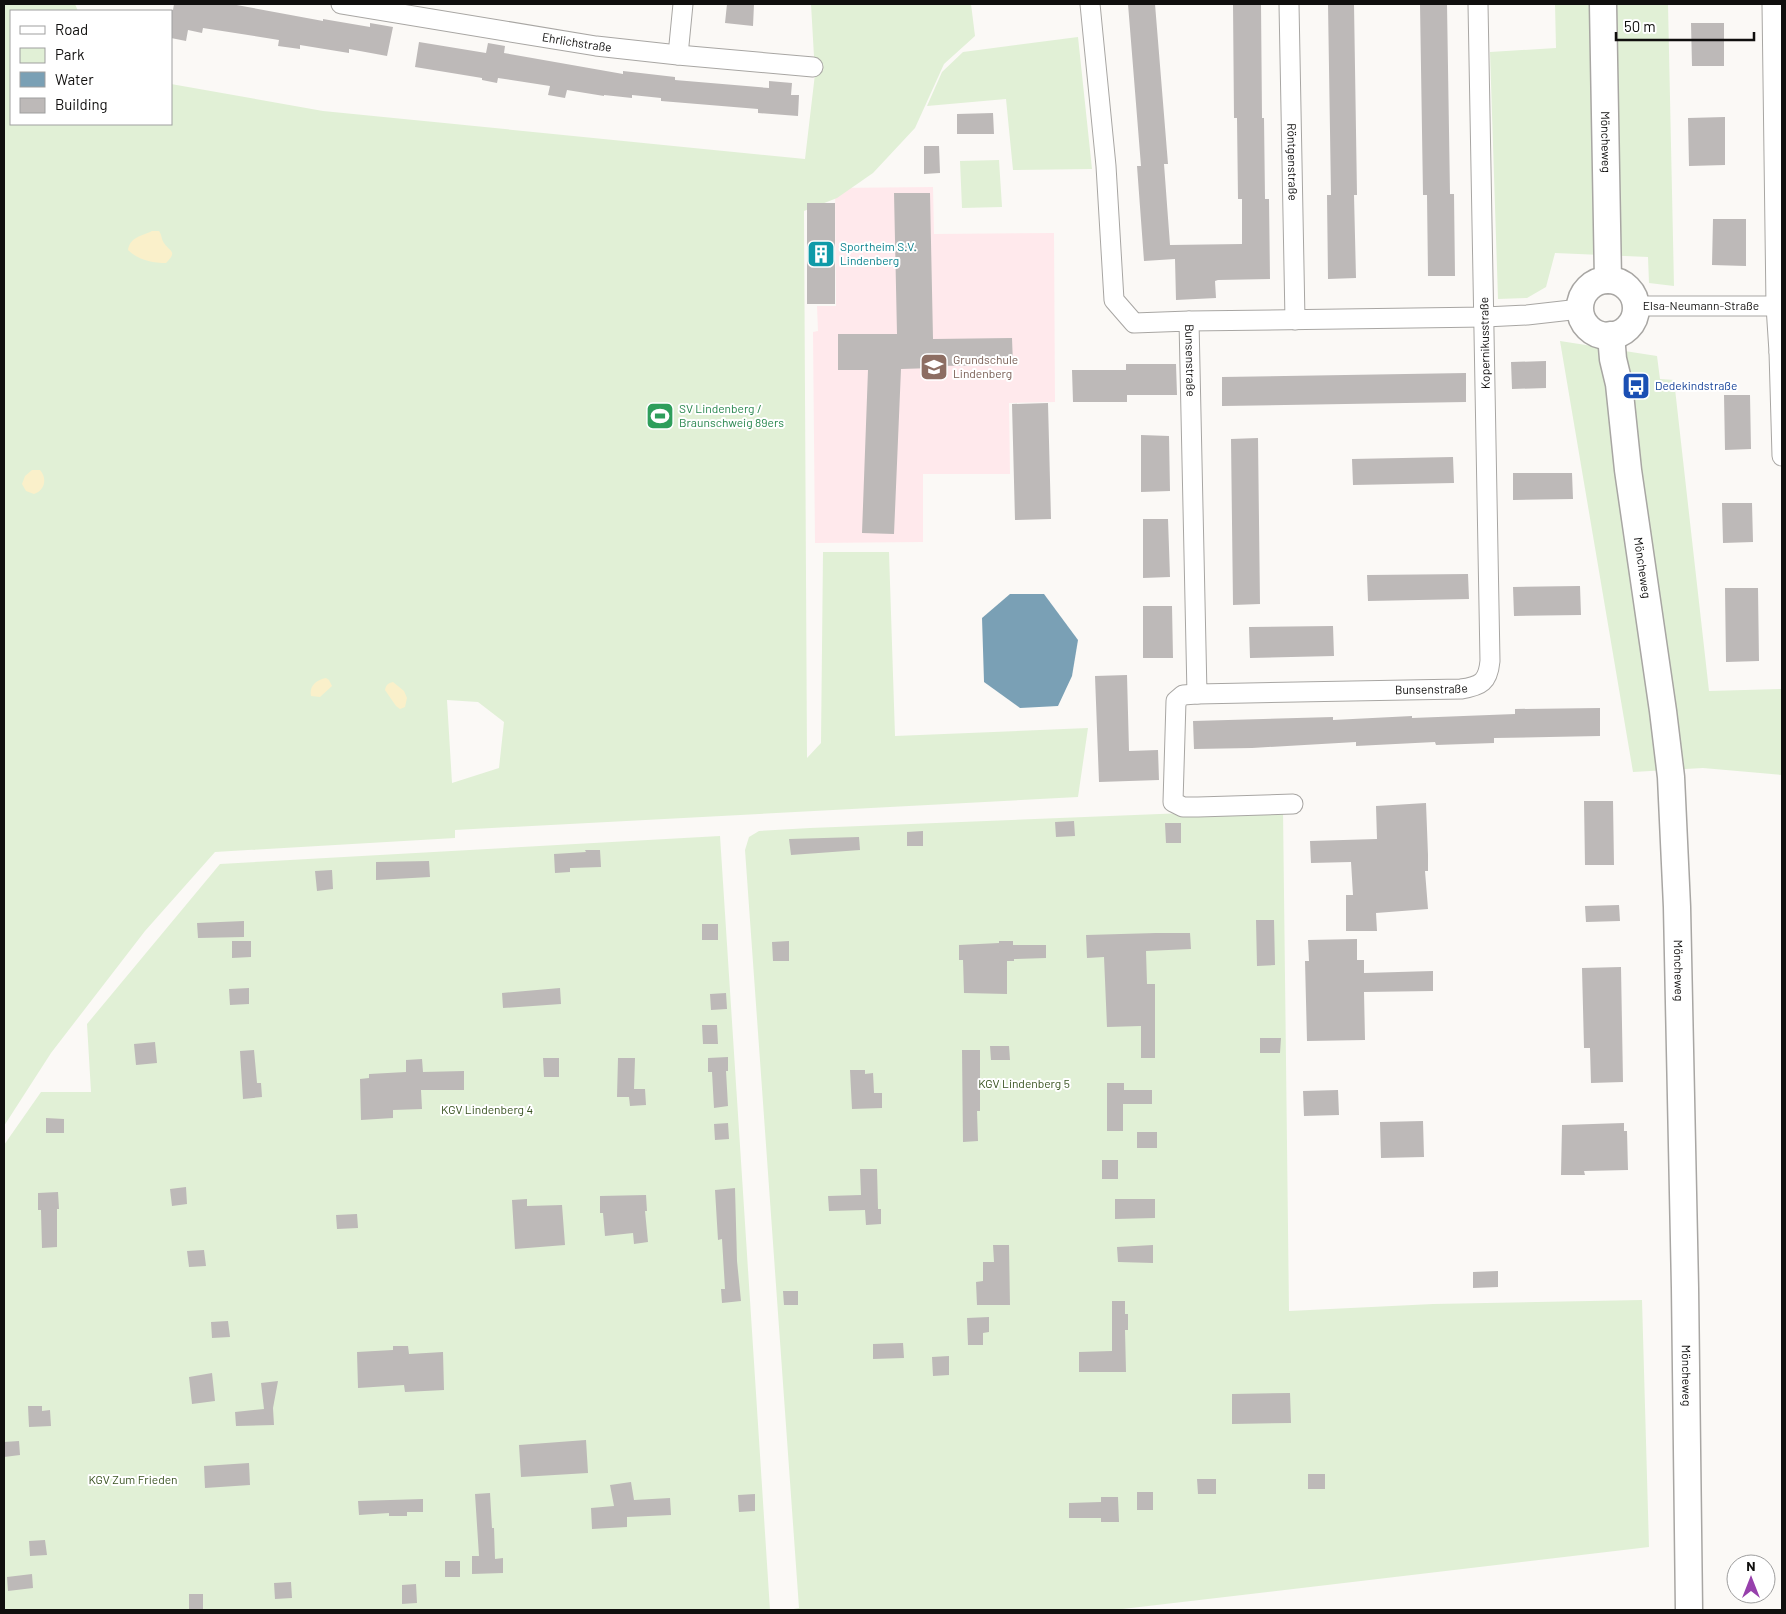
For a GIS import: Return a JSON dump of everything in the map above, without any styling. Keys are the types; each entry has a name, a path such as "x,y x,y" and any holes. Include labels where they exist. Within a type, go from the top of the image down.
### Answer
{"main road":[{"name":"Möncheweg","path":"1603,4 1608,280"},
{"path":"1608,280 1619,282 1627,288 1634,296 1636,306 1635,317 1629,326 1621,333 1610,335 1602,335 1593,331 1582,317 1580,308 1582,298 1588,288 1598,282 1608,280"},
{"name":"Möncheweg","path":"1610,335 1619,384 1628,470 1671,777 1677,907 1689,1610"}],"street":[{"name":"Ehrlichstraße","path":"341,4 437,11 560,40 678,55 813,67"},
{"path":"678,55 683,4"},
{"name":"Bunsenstraße","path":"1090,4 1106,166 1114,300 1134,323 1188,321 1197,694"},
{"name":"Röntgenstraße","path":"1289,4 1295,320"},
{"name":"Kopernikusstraße","path":"1478,4 1490,661 1489,672 1484,681"},
{"path":"1772,4 1778,176 1776,306"},
{"name":"Elsa-Neumann-Straße","path":"1636,306 1776,306 1781,352 1782,456"},
{"path":"1188,321 1485,317 1527,315 1580,308"},
{"name":"Bunsenstraße","path":"1293,804 1183,807 1173,802 1176,701 1183,695 1197,694 1461,689 1474,687 1484,681"}],"shaded area":[{"name":"Grundschule Lindenberg","path":"933,187 934,234 1054,233 1055,402 1009,403 1010,474 923,474 923,542 815,543 813,332 818,331 817,306 836,306 835,188"}],"green space":[{"path":"4,4 75,4 78,10 10,10 10,125 172,125 172,84 323,111 805,159 815,74 811,4 971,4 975,36 944,64 915,128 873,173 837,198 804,211 807,758 821,743 823,552 889,552 895,736 1088,728 1078,797 455,830 455,838 215,852 145,931 51,1053 4,1126","holes":["447,700 478,702 504,722 499,768 452,783"]},
{"path":"1555,4 1668,4 1674,286 1649,283 1648,257 1555,253 1546,287 1527,298 1498,299 1490,52 1556,48"},
{"path":"1078,37 1092,169 1013,170 1006,99 927,106 942,72 963,52"},
{"path":"999,160 1002,207 962,208 960,161"},
{"path":"1560,341 1657,356 1660,379 1674,380 1709,691 1782,689 1782,775 1703,768 1633,772"},
{"name":"KGV Lindenberg 5","path":"1283,809 1289,1311 1433,1304 1642,1300 1649,1547 1114,1610 788,1610 799,1608 745,850 749,837 759,831 810,828"},
{"name":"KGV Lindenberg 4","path":"720,836 770,1610 4,1610 4,1145 41,1092 91,1092 87,1024 220,864"}],"sand":[{"path":"152,231 159,231 163,242 172,252 172,256 166,263 146,260 128,250 131,242"},
{"path":"32,470 40,470 44,477 44,484 34,494 26,491 22,484 25,476"},
{"path":"326,678 332,686 320,697 311,696 311,689 314,684"},
{"path":"393,682 404,691 407,698 405,707 400,709 385,690 388,684"}],"water":[{"path":"1010,594 1044,594 1078,640 1072,676 1058,706 1020,708 984,682 982,618"}],"building":[{"path":"174,4 231,4 323,21 323,19 370,27 370,23 393,27 387,56 349,49 349,53 300,45 300,49 278,46 279,40 203,28 202,33 188,30 186,41 172,38"},
{"path":"727,4 754,4 753,26 725,23"},
{"path":"1128,4 1155,4 1168,164 1164,164 1170,245 1242,244 1242,199 1238,199 1237,118 1234,118 1233,4 1261,4 1262,118 1264,118 1265,199 1269,199 1270,279 1218,280 1215,281 1216,298 1176,300 1175,259 1144,261 1137,166 1141,166"},
{"path":"1328,4 1354,4 1357,195 1354,195 1356,278 1328,279 1327,195 1331,195"},
{"path":"1420,4 1447,4 1450,194 1454,194 1455,276 1428,276 1427,195 1423,195"},
{"path":"1691,23 1724,23 1724,66 1692,66"},
{"path":"419,42 486,53 488,43 505,46 504,53 623,74 623,71 675,77 675,80 769,88 769,81 792,83 791,95 799,95 798,116 758,113 758,109 661,101 661,98 632,95 632,98 604,96 567,90 565,98 548,95 550,86 498,78 497,83 482,80 482,78 415,67"},
{"path":"993,113 994,134 957,134 957,114"},
{"path":"1725,117 1725,165 1689,166 1688,118"},
{"path":"924,146 939,146 940,173 924,174"},
{"path":"894,193 930,193 933,339 1012,338 1013,365 933,366 933,368 901,369 894,534 862,533 868,370 838,370 838,334 897,334"},
{"name":"Sportheim S.V. Lindenberg","path":"807,203 835,203 835,304 807,304"},
{"path":"1713,219 1746,219 1746,266 1712,265"},
{"path":"1546,361 1546,388 1512,389 1511,362"},
{"path":"1126,364 1176,364 1177,395 1127,395 1127,402 1073,402 1072,370 1126,370"},
{"path":"1466,373 1466,402 1222,406 1222,377"},
{"path":"1724,395 1750,395 1751,449 1725,450"},
{"path":"1048,403 1051,519 1015,520 1012,404"},
{"path":"1141,435 1169,436 1170,491 1141,492"},
{"path":"1258,438 1260,604 1233,605 1231,439"},
{"path":"1453,457 1454,483 1353,485 1352,459"},
{"path":"1513,473 1572,473 1573,499 1513,500"},
{"path":"1722,503 1752,503 1753,542 1723,543"},
{"path":"1143,519 1168,519 1170,577 1143,578"},
{"path":"1468,574 1469,599 1368,601 1367,575"},
{"path":"1580,586 1581,615 1514,616 1513,587"},
{"path":"1725,588 1758,588 1759,661 1726,662"},
{"path":"1143,606 1172,606 1173,658 1143,658"},
{"path":"1333,626 1334,656 1250,658 1249,627"},
{"path":"1127,675 1129,751 1158,750 1159,780 1099,782 1095,676"},
{"path":"1600,708 1600,736 1494,738 1494,743 1436,745 1435,742 1356,746 1356,742 1252,748 1194,749 1193,721 1333,717 1333,720 1412,716 1412,718 1515,714 1515,709"},
{"path":"1584,801 1613,801 1614,865 1585,865"},
{"path":"1426,803 1428,871 1425,871 1428,909 1376,913 1377,931 1346,931 1346,895 1353,895 1351,862 1311,863 1310,841 1377,839 1376,806"},
{"path":"1074,821 1075,836 1056,837 1055,822"},
{"path":"1165,823 1181,823 1181,843 1166,843"},
{"path":"923,831 923,846 907,846 907,832"},
{"path":"859,837 860,850 791,855 789,839"},
{"path":"585,850 600,850 601,867 570,868 570,872 555,873 554,854 586,852"},
{"path":"429,861 430,877 376,880 376,862"},
{"path":"332,870 333,889 317,891 315,871"},
{"path":"1619,905 1620,921 1586,922 1585,906"},
{"path":"1256,920 1274,920 1275,965 1257,966"},
{"path":"244,921 244,937 198,938 197,923"},
{"path":"702,924 718,924 718,940 702,940"},
{"path":"1190,933 1191,949 1146,951 1147,984 1155,984 1155,1058 1141,1058 1141,1026 1107,1027 1104,957 1087,958 1086,935"},
{"path":"1357,939 1357,960 1364,960 1364,973 1433,971 1433,991 1364,992 1365,1040 1307,1041 1305,961 1309,961 1308,940"},
{"path":"232,941 251,941 251,957 232,958"},
{"path":"789,941 789,961 773,961 772,942"},
{"path":"999,941 1013,941 1013,945 1046,945 1046,958 1007,961 1007,994 964,993 963,960 959,960 959,945 999,943"},
{"path":"1621,967 1623,1082 1591,1083 1590,1048 1584,1048 1582,968"},
{"path":"249,988 249,1004 230,1005 229,989"},
{"path":"560,988 561,1004 503,1008 502,993"},
{"path":"726,993 727,1009 711,1010 710,994"},
{"path":"702,1025 717,1025 718,1044 703,1044"},
{"path":"1260,1038 1281,1038 1280,1053 1260,1053"},
{"path":"155,1042 157,1063 136,1065 134,1044"},
{"path":"990,1046 1009,1046 1010,1060 991,1060"},
{"path":"254,1050 257,1083 261,1083 262,1097 243,1099 240,1051"},
{"path":"962,1050 980,1050 980,1111 977,1111 978,1141 963,1142"},
{"path":"728,1057 728,1071 726,1071 728,1106 714,1108 712,1072 708,1072 708,1058"},
{"path":"543,1058 559,1058 559,1077 544,1077"},
{"path":"618,1058 635,1058 634,1089 645,1089 646,1105 630,1106 629,1097 617,1097"},
{"path":"422,1059 423,1072 464,1071 464,1090 421,1090 422,1109 393,1110 393,1118 361,1120 360,1079 369,1078 369,1074 406,1072 406,1060"},
{"path":"850,1070 865,1070 865,1074 873,1073 874,1093 882,1093 882,1108 852,1109"},
{"path":"1107,1083 1124,1083 1124,1090 1152,1090 1152,1104 1123,1104 1123,1131 1107,1131"},
{"path":"1338,1090 1339,1115 1304,1116 1303,1091"},
{"path":"46,1118 64,1119 64,1133 46,1133"},
{"path":"1423,1121 1424,1157 1381,1158 1380,1122"},
{"path":"728,1123 729,1139 715,1140 714,1124"},
{"path":"1624,1123 1624,1131 1627,1131 1628,1170 1584,1171 1585,1175 1561,1175 1562,1125"},
{"path":"1137,1132 1157,1132 1157,1148 1137,1148"},
{"path":"1102,1160 1118,1160 1118,1179 1102,1179"},
{"path":"860,1169 877,1169 878,1209 881,1209 881,1224 866,1225 865,1210 829,1211 828,1196 861,1195"},
{"path":"186,1187 187,1204 172,1206 170,1189"},
{"path":"735,1188 737,1261 741,1301 722,1303 721,1289 725,1289 722,1239 718,1240 715,1190"},
{"path":"58,1192 57,1247 42,1248 41,1210 38,1210 38,1193"},
{"path":"646,1195 647,1211 645,1211 648,1242 634,1244 633,1233 605,1236 603,1213 600,1213 600,1196"},
{"path":"527,1199 527,1206 562,1205 565,1245 515,1249 512,1200"},
{"path":"1115,1199 1155,1199 1155,1218 1115,1219"},
{"path":"357,1214 358,1228 337,1229 336,1215"},
{"path":"993,1245 1009,1245 1010,1305 977,1305 976,1282 983,1281 983,1262 994,1262"},
{"path":"1153,1245 1153,1263 1118,1262 1117,1247"},
{"path":"204,1250 206,1266 189,1267 187,1251"},
{"path":"1498,1271 1498,1287 1473,1288 1473,1272"},
{"path":"783,1291 798,1291 798,1305 784,1305"},
{"path":"1112,1301 1125,1301 1125,1314 1128,1314 1128,1330 1125,1330 1126,1372 1079,1372 1079,1352 1112,1351"},
{"path":"989,1317 989,1332 983,1333 983,1345 968,1345 967,1318"},
{"path":"228,1321 230,1337 212,1338 211,1322"},
{"path":"903,1343 904,1358 873,1359 873,1344"},
{"path":"393,1346 408,1346 409,1354 443,1352 444,1390 405,1392 404,1385 358,1388 357,1352 393,1350"},
{"path":"949,1356 949,1375 933,1376 932,1357"},
{"path":"212,1373 215,1401 192,1404 189,1377"},
{"path":"278,1381 273,1408 274,1425 236,1426 235,1412 264,1409 261,1383"},
{"path":"1290,1393 1291,1423 1232,1424 1232,1394"},
{"path":"28,1406 42,1406 42,1411 50,1410 51,1426 29,1427"},
{"path":"586,1440 588,1473 521,1477 519,1445"},
{"path":"19,1441 20,1455 4,1457 4,1442"},
{"path":"249,1463 250,1485 205,1488 204,1466"},
{"path":"1308,1474 1325,1474 1325,1489 1308,1489"},
{"path":"1197,1479 1216,1479 1216,1494 1198,1494"},
{"path":"631,1482 634,1500 670,1498 671,1515 627,1517 627,1527 592,1529 591,1508 614,1506 610,1485"},
{"path":"1137,1492 1153,1492 1153,1510 1137,1510"},
{"path":"490,1493 495,1559 503,1558 503,1573 472,1574 472,1556 479,1556 475,1494"},
{"path":"755,1494 755,1511 739,1512 738,1495"},
{"path":"1101,1497 1118,1497 1119,1522 1101,1522 1101,1518 1069,1518 1069,1503 1101,1502"},
{"path":"423,1499 423,1512 407,1512 407,1516 389,1516 389,1513 359,1515 358,1501"},
{"path":"45,1540 47,1555 30,1556 29,1541"},
{"path":"445,1561 460,1561 460,1577 445,1577"},
{"path":"32,1574 33,1588 8,1591 7,1577"},
{"path":"291,1582 292,1598 275,1599 274,1583"},
{"path":"416,1584 417,1603 402,1604 402,1585"},
{"path":"189,1594 203,1594 203,1610 189,1610"}],"place":[{"name":"Sportheim S.V. Lindenberg","path":"821,254"},
{"name":"Grundschule Lindenberg","path":"934,367"},
{"name":"Dedekindstraße","path":"1636,386"},
{"name":"SV Lindenberg / Braunschweig 89ers","path":"660,416"}],"park label":[{"name":"KGV Zum Frieden","path":"133,1480"}]}
